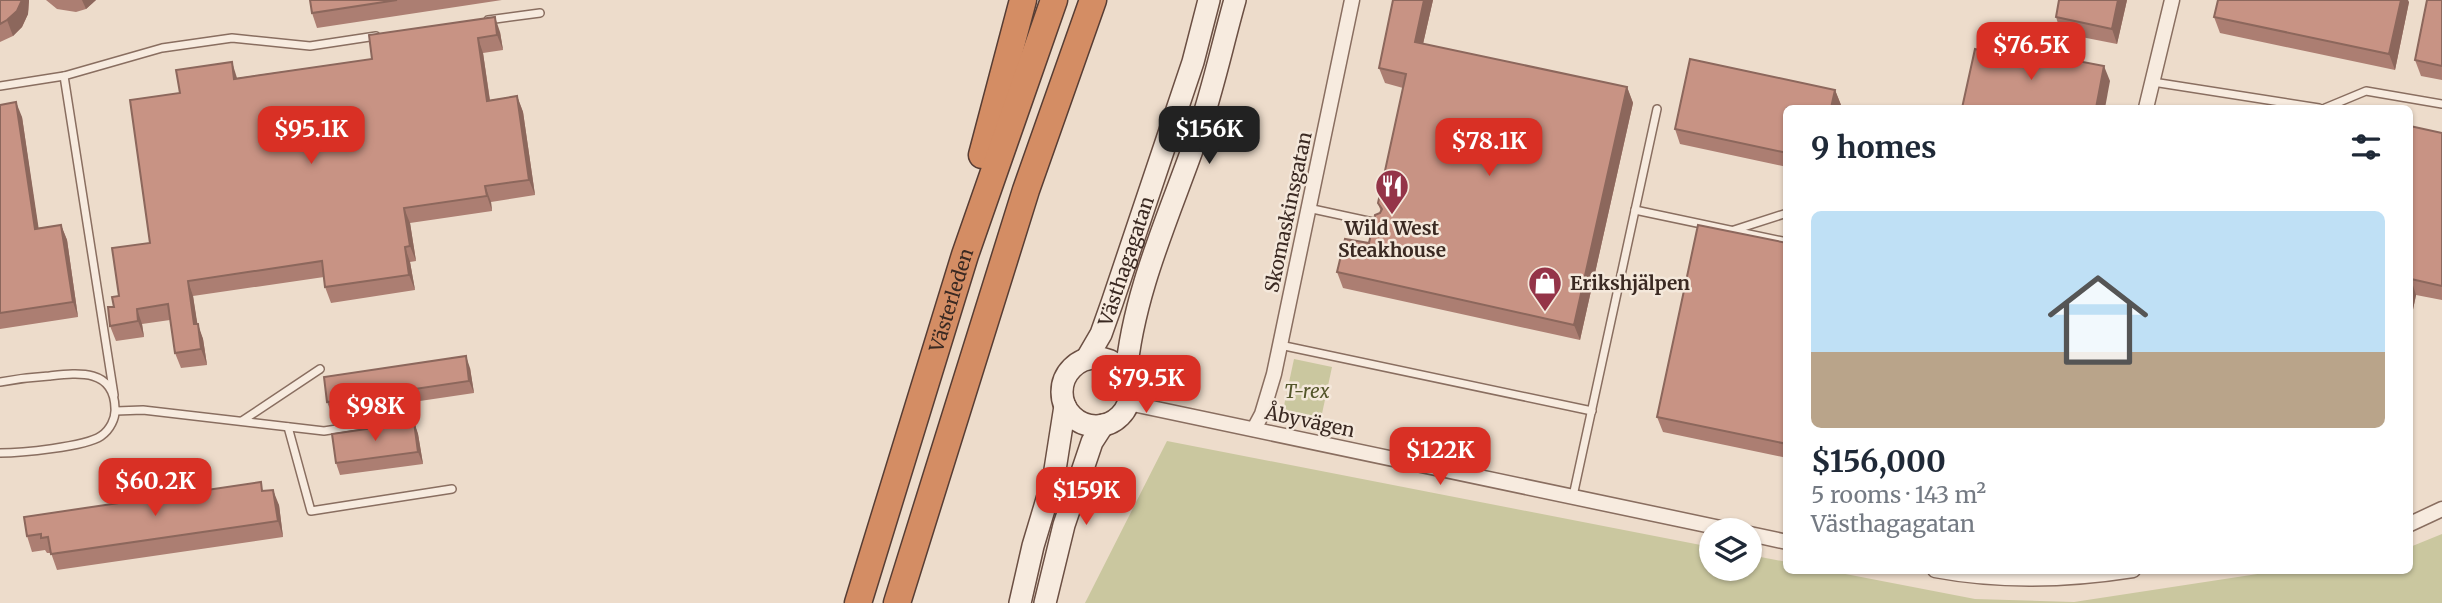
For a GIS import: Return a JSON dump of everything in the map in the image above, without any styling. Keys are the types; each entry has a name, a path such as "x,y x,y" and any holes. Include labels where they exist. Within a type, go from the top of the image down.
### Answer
{"highway":[{"path":"965,255 960,228 993,119 1023,0"},
{"name":"Västerleden","path":"858,603 965,255 1054,0"},
{"name":"Västerleden","path":"897,603 1026,190 1093,0"}],"main road":[{"name":"Västhagagatan","path":"1087,358 1101,334 1112,303 1193,62 1209,0"},
{"name":"Västhagagatan","path":"1126,375 1134,318 1198,135 1234,0"},
{"path":"1045,603 1064,525 1098,433 1119,417 1128,403 1130,386 1126,375 1118,365 1108,359 1096,357 1076,363 1065,377 1061,388 1065,406 1072,417 1091,426 1098,433"},
{"path":"1020,603 1032,546 1054,475 1065,406"}],"street":[{"name":"Skomaskinsgatan","path":"1254,429 1262,414 1274,374 1352,0"},
{"path":"2147,105 2172,0"},
{"name":"Åbyvägen","path":"1128,403 1699,523"},
{"path":"2413,523 2442,509"},
{"path":"1762,537 1783,541"},
{"path":"1962,574 2042,578 2107,574"}],"lane":[{"path":"486,21 540,13"},
{"path":"0,86 64,76 162,48 232,38 310,46 391,34"},
{"path":"0,453 82,443 101,436 110,428 116,411 64,76"},
{"path":"2152,82 2300,105"},
{"path":"2332,105 2366,91 2442,104"},
{"path":"1573,496 1657,109"},
{"path":"1308,208 1382,224"},
{"path":"1635,210 1783,241"},
{"path":"1730,231 1783,214"},
{"path":"1280,345 1592,411"},
{"path":"242,422 320,369"},
{"path":"0,382 80,373 94,376 105,383 114,395"},
{"path":"116,411 143,410 324,431 408,418"},
{"path":"288,427 311,511 452,489"}],"green space":[{"name":"T-rex","path":"1294,359 1332,367 1320,423 1282,415"},
{"path":"1167,441 1699,545 1699,581 1762,581 1762,557 1783,561 1783,574 1846,574 1975,599 2074,602 2257,574 2413,574 2413,546 2442,534 2442,603 1085,603"}],"building":[{"path":"0,0 22,0 17,11 0,24"},
{"path":"310,0 397,0 312,13"},
{"path":"1393,0 1424,0 1415,42 1627,87 1574,325 1337,272 1345,239 1369,243 1375,215 1382,209 1378,203 1406,74 1379,68"},
{"path":"2059,0 2118,0 2112,29 2056,17"},
{"path":"2218,0 2401,0 2389,54 2214,17"},
{"path":"2427,0 2442,0 2442,66 2415,60"},
{"path":"495,17 497,35 478,38 487,101 517,96 529,180 485,186 487,196 404,208 410,246 405,247 409,275 325,287 322,261 188,281 194,324 198,324 201,349 175,353 168,304 137,309 138,321 110,326 108,307 114,307 112,297 119,296 112,248 150,243 130,100 180,93 176,70 232,62 234,79 372,59 369,35"},
{"path":"1975,49 2023,60 2025,51 2104,66 2097,105 1963,105"},
{"path":"1690,59 1835,90 1832,105 1783,105 1783,152 1675,129"},
{"path":"16,102 35,229 61,225 73,302 0,313 0,105"},
{"path":"2413,127 2442,133 2442,286 2413,279"},
{"path":"1698,225 1783,242 1783,443 1657,417"},
{"path":"466,356 469,381 327,402 324,377"},
{"path":"414,422 418,452 336,463 332,434"},
{"path":"261,482 262,491 273,490 278,521 51,554 48,537 41,538 41,534 27,536 24,517"}],"place":[{"name":"Wild West Steakhouse","path":"1392,216"},
{"name":"Erikshjälpen","path":"1545,313"}]}
